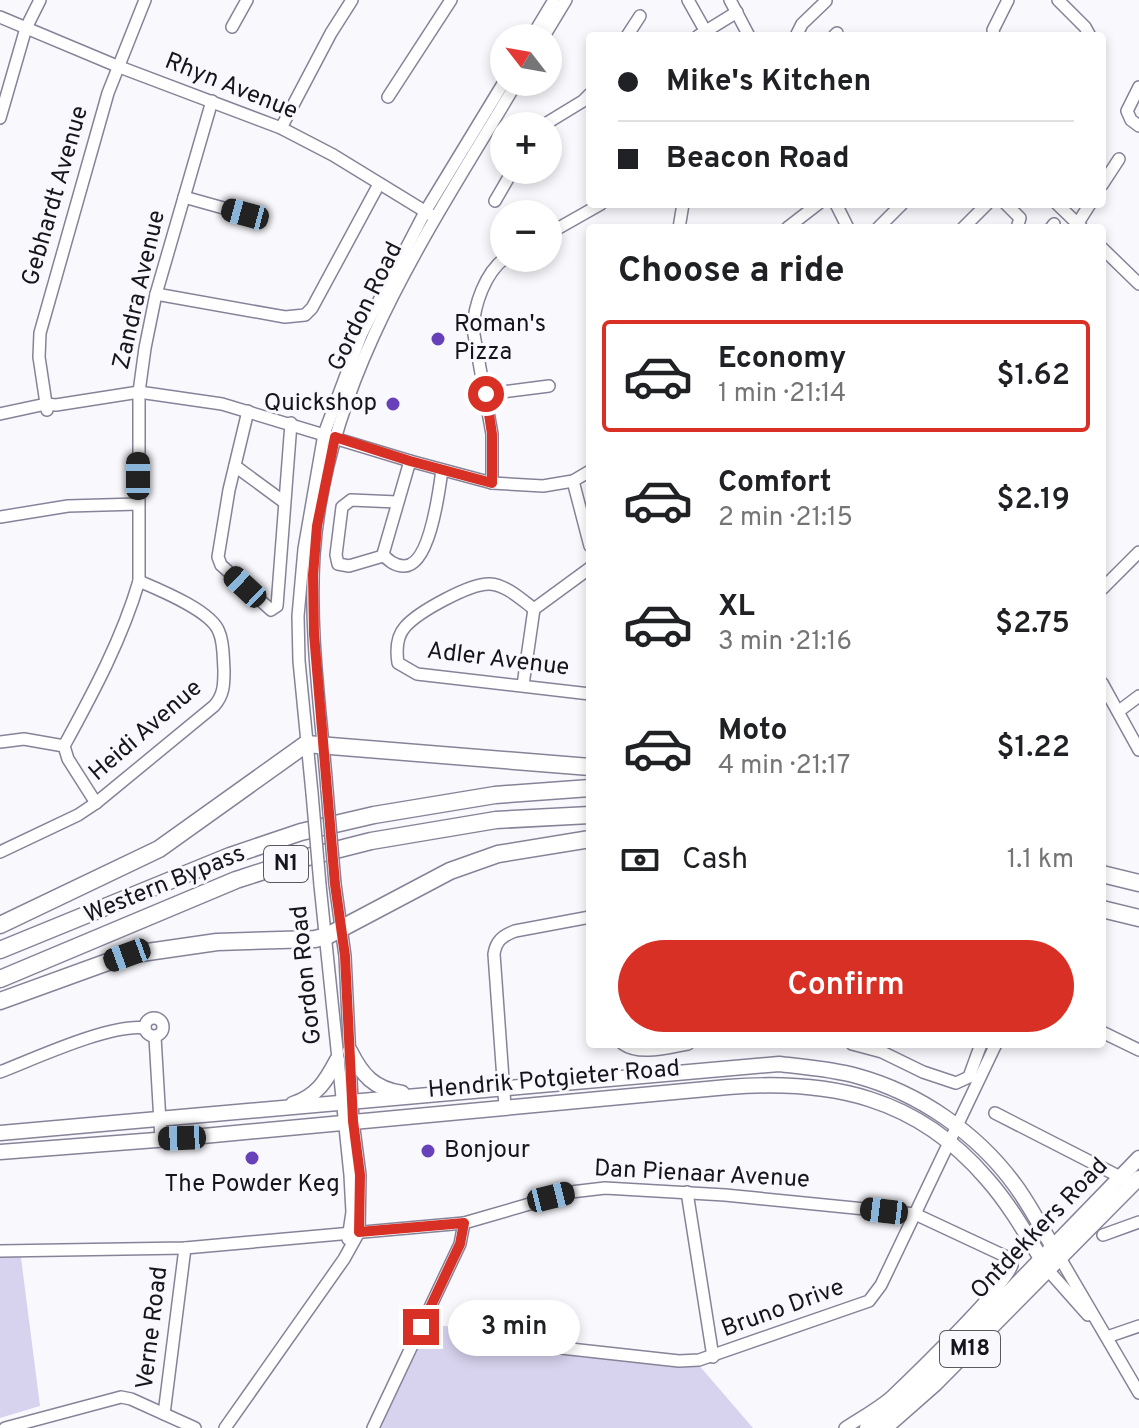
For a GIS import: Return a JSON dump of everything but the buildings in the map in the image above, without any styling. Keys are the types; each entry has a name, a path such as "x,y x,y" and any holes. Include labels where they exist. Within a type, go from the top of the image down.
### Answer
{"highway":[{"path":"0,925 159,849 315,744 586,767"},
{"name":"Western Bypass","path":"0,950 230,856 301,832 374,815 495,795 586,788"},
{"name":"Western Bypass","path":"0,979 236,880 304,858 371,841 496,820 586,815"},
{"path":"0,1001 127,955 217,942 315,939 334,933 462,866 498,854 586,840"},
{"path":"1106,875 1139,883"},
{"path":"1106,910 1139,918"}],"main road":[{"path":"350,1051 365,1076 382,1089 435,1094"},
{"path":"262,1111 293,1104 313,1095 327,1079 337,1060"},
{"name":"Hendrik Potgieter Road","path":"0,1133 779,1064 857,1076 924,1105 956,1125 981,1146 1017,1187 1057,1252"},
{"name":"Hendrik Potgieter Road","path":"0,1152 740,1086 799,1084 828,1087 877,1100 913,1118 949,1142 987,1178 1044,1265"},
{"name":"Ontdekkers Road","path":"885,1428 921,1398 1044,1265 1131,1180 1139,1158"},
{"name":"Ontdekkers Road","path":"1057,1252 1073,1226 1131,1180"},
{"path":"1017,1187 1052,1226 1073,1226"},
{"path":"1021,1279 1029,1240"},
{"name":"Ontdekkers Road","path":"867,1428 920,1384 1021,1279 1044,1265"}],"street":[{"path":"0,118 26,28 40,0"},
{"name":"Gebhardt Avenue","path":"49,407 39,357 40,333 117,66 145,0"},
{"path":"232,27 247,0"},
{"path":"281,128 352,0"},
{"path":"388,97 451,0"},
{"path":"539,24 554,0"},
{"path":"551,24 566,0"},
{"path":"688,0 701,32"},
{"path":"730,0 747,32"},
{"path":"993,32 1008,0"},
{"path":"1058,0 1088,32"},
{"path":"798,32 826,1"},
{"path":"705,32 737,12"},
{"path":"630,32 640,16"},
{"name":"Rhyn Avenue","path":"0,17 117,66 281,128 333,155 431,215"},
{"path":"1139,87 1127,111 1131,120 1139,126"},
{"name":"Gordon Road","path":"347,1103 337,1060 335,884 327,790 315,744 298,616 305,538 330,435 361,335 496,96"},
{"name":"Gordon Road","path":"431,215 508,96"},
{"path":"562,114 586,98"},
{"name":"Zandra Avenue","path":"64,746 100,680 139,581 139,392 156,294 212,101"},
{"path":"1106,179 1119,159"},
{"path":"156,294 274,316 305,315 312,308 379,184"},
{"path":"184,197 245,214"},
{"path":"562,226 594,208"},
{"path":"792,224 813,208"},
{"path":"882,224 898,208"},
{"path":"967,224 983,208"},
{"path":"1010,208 1020,218 1018,224"},
{"path":"1061,208 1078,224"},
{"path":"1106,252 1138,282"},
{"path":"492,272 473,319 473,329 492,434 492,483"},
{"path":"486,394 549,386"},
{"path":"0,414 139,392 222,404 492,483 543,486 573,481 586,473"},
{"path":"0,420 49,407"},
{"path":"248,411 218,557 221,565 271,610 277,606 291,423"},
{"name":"Gordon Road","path":"225,1428 328,1282 354,1232 347,1103 350,1051 334,933 320,885 312,793 315,744 313,581 330,435"},
{"path":"383,556 410,461"},
{"path":"235,466 284,502"},
{"path":"397,502 351,500 342,507 336,555 338,564 349,566 383,556 407,566 418,559 435,508 442,470"},
{"path":"573,481 586,531"},
{"path":"0,517 68,506 138,504"},
{"path":"1106,585 1139,552"},
{"path":"523,685 534,609 586,571"},
{"name":"Heidi Avenue","path":"0,852 78,815 96,803 214,706 222,695 224,664 216,625 180,601 139,581"},
{"name":"Adler Avenue","path":"534,609 503,588 490,584 479,586 442,602 405,627 397,646 398,663 417,674 586,693"},
{"path":"1106,690 1139,750"},
{"path":"1119,711 1139,696"},
{"path":"0,742 24,739 64,746 68,759 96,803"},
{"path":"505,1107 494,954 497,943 504,935 515,931 586,918"},
{"path":"145,1028 150,1018 161,1020 164,1030 155,1037"},
{"path":"0,1072 126,1028 145,1028"},
{"path":"145,1028 148,1034 155,1037"},
{"path":"1106,1034 1139,1050"},
{"path":"155,1037 161,1139"},
{"path":"867,1048 956,1083 969,1077 980,1048"},
{"name":"Bruno Drive","path":"534,1345 679,1361 713,1357 869,1301 881,1285 994,1048"},
{"path":"995,1113 1131,1180"},
{"name":"Dan Pienaar Avenue","path":"0,1251 185,1248 464,1223 584,1189 687,1192 915,1214 1009,1259 1011,1268 1005,1278 890,1398 845,1428"},
{"path":"687,1192 713,1357"},
{"path":"1103,1235 1139,1222"},
{"path":"373,1428 460,1244 464,1223"},
{"name":"Verne Road","path":"164,1414 185,1248"},
{"path":"1057,1252 1139,1393"},
{"path":"1044,1265 1104,1334"},
{"path":"1104,1334 1139,1326"},
{"path":"5,1428 121,1397 195,1428"}],"shaded area":[{"path":"0,1250 20,1250 40,1406 0,1418"},
{"path":"425,1324 528,1335 532,1346 697,1363 753,1428 376,1428"}],"place":[{"name":"Roman's Pizza","path":"438,339"},
{"name":"Quickshop","path":"393,404"},
{"name":"Bonjour","path":"428,1151"},
{"name":"The Powder Keg","path":"252,1158"}],"route":[{"path":"421,1327 460,1244 464,1223 359,1232 360,1175 353,1121 345,956 335,884 315,659 314,554 324,484 335,437 492,483 492,434 486,394"}]}
